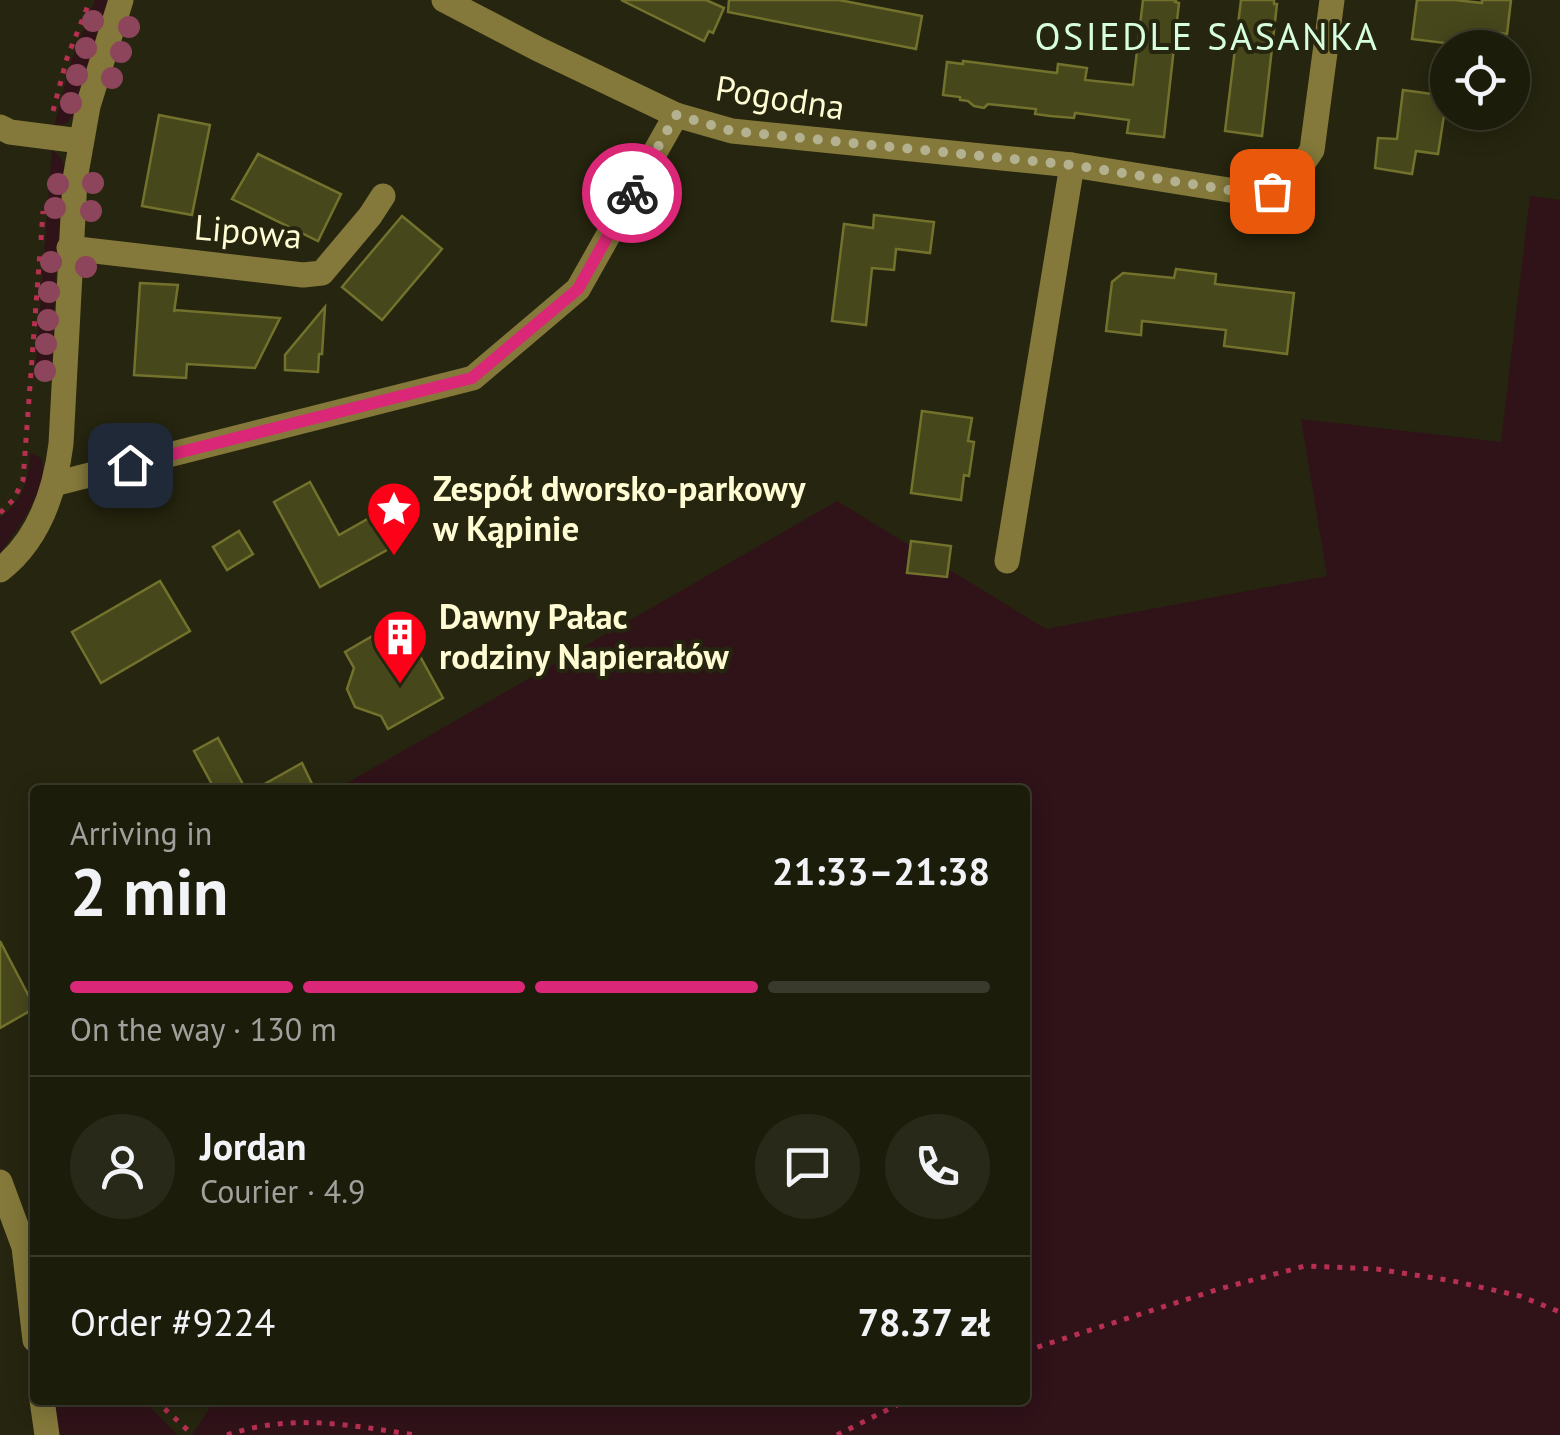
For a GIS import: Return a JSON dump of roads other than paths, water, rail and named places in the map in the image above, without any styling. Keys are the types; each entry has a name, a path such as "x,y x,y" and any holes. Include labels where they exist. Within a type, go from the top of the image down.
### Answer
{"street":[{"path":"0,570 34,530 54,484 80,141 121,0"},
{"name":"Pogodna","path":"444,0 538,50 676,115 732,131 1072,165 1254,194 1272,191 1287,182 1312,150 1332,0"},
{"path":"54,484 472,378 578,289 676,115"},
{"path":"0,127 10,132 80,141"},
{"path":"1007,561 1072,165"},
{"name":"Lipowa","path":"70,248 303,275 322,272 383,196"},
{"path":"0,1182 24,1247 30,1298"},
{"path":"43,1405 47,1435"}],"place":[{"name":"Zespół dworsko-parkowy w Kąpinie","path":"394,558"},
{"name":"Dawny Pałac rodziny Napierałów","path":"400,686"}],"district":[{"name":"OSIEDLE SASANKA","path":"1207,37"}]}
